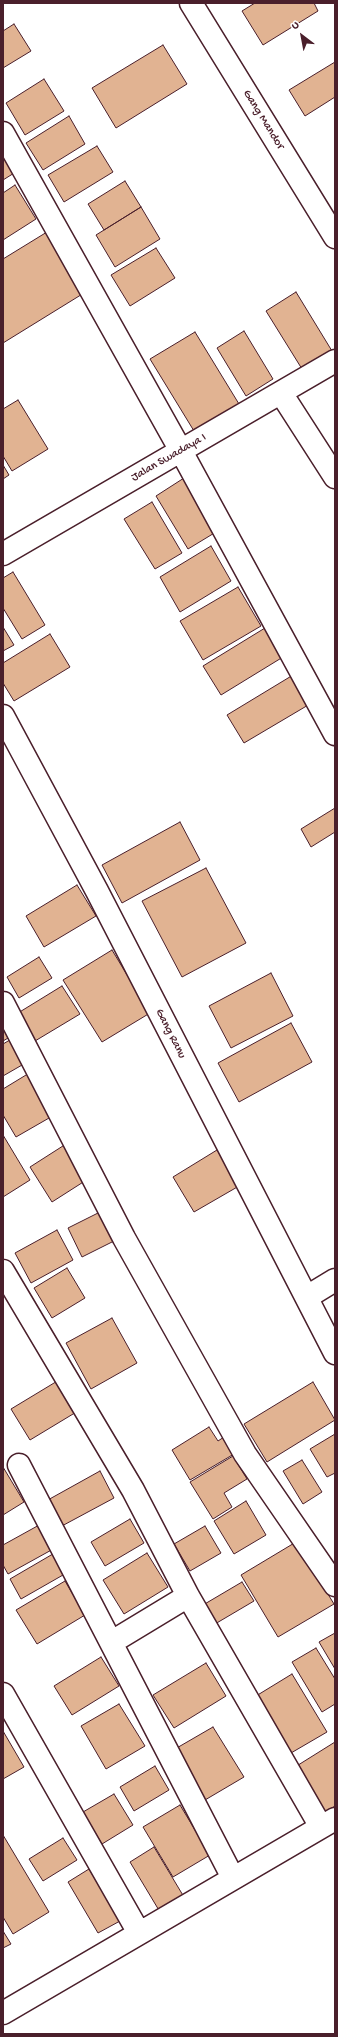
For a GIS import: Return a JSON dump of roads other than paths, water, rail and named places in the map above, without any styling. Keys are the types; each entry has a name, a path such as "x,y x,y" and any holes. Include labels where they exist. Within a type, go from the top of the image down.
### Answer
{"street":[{"name":"Gang Mandor","path":"191,3 335,237"},
{"path":"3,133 182,451 335,734"},
{"name":"Jalan Swadaya I","path":"3,554 335,361"},
{"path":"282,393 335,477"},
{"name":"Gang Ranu","path":"3,716 97,891 335,1353"},
{"path":"3,1003 124,1238 245,1454 335,1585"},
{"path":"3,1271 133,1490 188,1596 328,1823 3,2012"},
{"path":"307,1297 335,1280"},
{"path":"19,1465 233,1878"},
{"path":"112,1642 188,1596"},
{"path":"3,1694 139,1933"}]}
